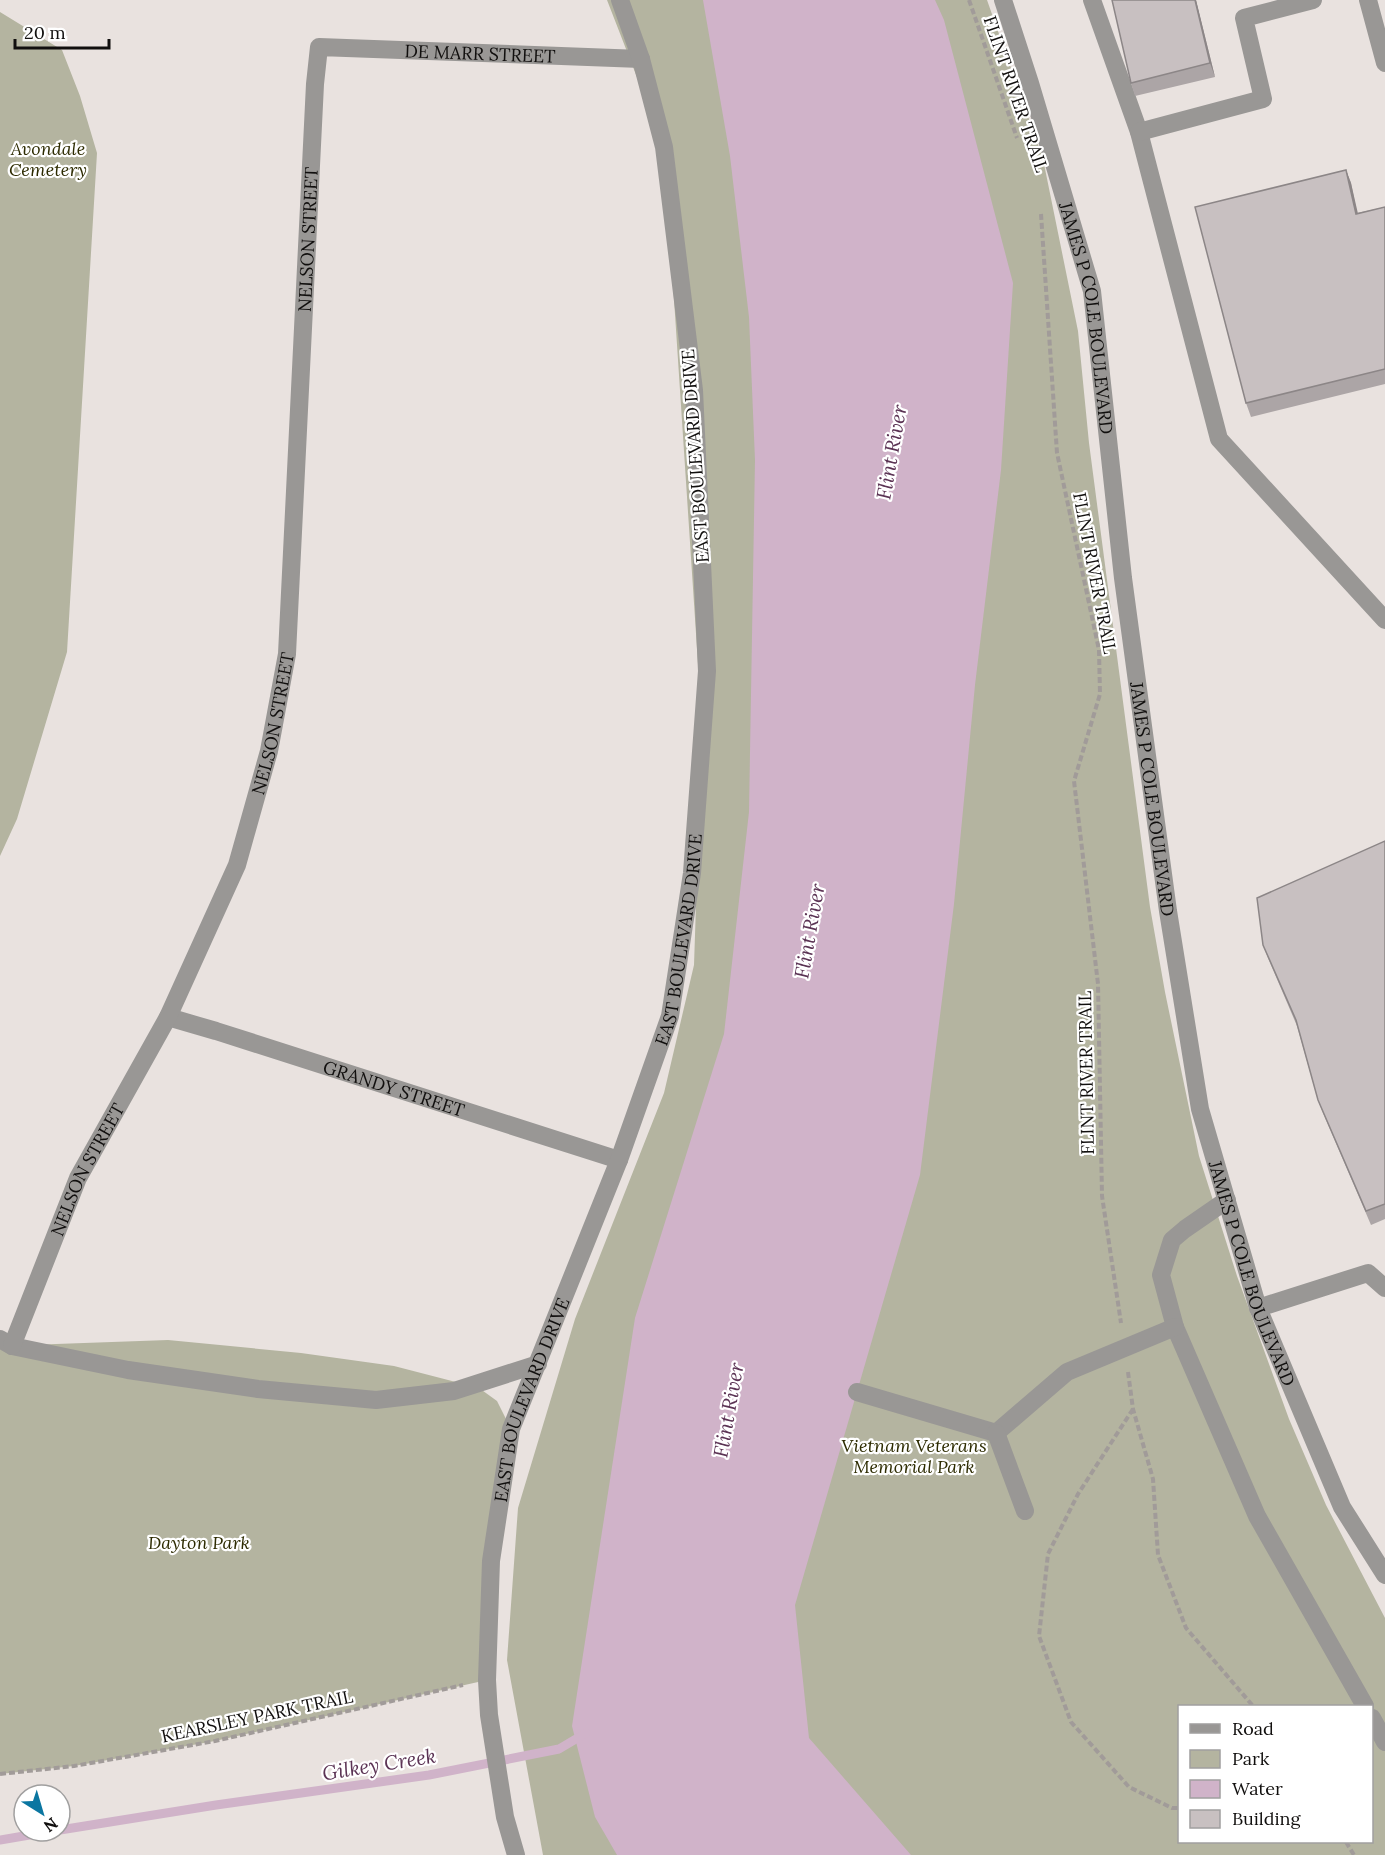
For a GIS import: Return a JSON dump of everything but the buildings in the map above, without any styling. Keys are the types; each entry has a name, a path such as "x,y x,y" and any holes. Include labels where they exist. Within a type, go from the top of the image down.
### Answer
{"street":[{"name":"EAST BOULEVARD DRIVE","path":"516,1855 505,1817 489,1715 487,1680 491,1561 510,1439 619,1160 670,1016 692,873 707,671 694,390 664,147 641,59 620,0"},
{"name":"JAMES P COLE BOULEVARD","path":"1003,0 1030,82 1092,291 1123,579 1168,911 1200,1109 1258,1308 1342,1507 1385,1575"},
{"path":"1092,0 1139,132 1219,439 1385,620"},
{"path":"1139,132 1263,99 1244,18 1313,0"},
{"path":"1368,0 1385,63"},
{"name":"DE MARR STREET","path":"320,47 641,59"},
{"name":"NELSON STREET","path":"6,1342 78,1178 168,1017 237,865 269,751 287,654 315,84 320,47"},
{"name":"GRANDY STREET","path":"168,1017 619,1160"},
{"path":"1227,1200 1172,1240 1161,1275 1176,1327 1257,1516 1364,1705"},
{"path":"1258,1308 1368,1273 1385,1288"},
{"path":"996,1433 1067,1372 1176,1327"},
{"path":"6,1342 128,1370 258,1389 376,1400 454,1391 538,1364"},
{"path":"857,1392 996,1433"},
{"path":"996,1433 1025,1511"},
{"path":"1373,1721 1385,1742"}],"path":[{"name":"FLINT RIVER TRAIL","path":"969,0 1020,145"},
{"name":"FLINT RIVER TRAIL","path":"1040,213 1058,453 1099,650 1100,694 1074,782 1098,984 1102,1196 1133,1409 1153,1479 1158,1555 1186,1628 1251,1705"},
{"path":"1133,1409 1078,1494 1048,1554 1040,1636 1071,1722 1129,1787 1172,1808 1178,1808"},
{"name":"KEARSLEY PARK TRAIL","path":"0,1774 74,1766 215,1741 487,1680"}],"green space":[{"name":"Vietnam Veterans Memorial Park","path":"607,0 987,0 1043,159 1078,331 1089,443 1150,907 1199,1156 1237,1276 1289,1419 1326,1505 1385,1618 1385,1855 543,1855 507,1660 518,1508 575,1319 664,1093 694,965 702,725 664,147"},
{"name":"Avondale Cemetery","path":"0,12 62,50 80,96 97,153 67,652 17,819 0,856"},
{"name":"Dayton Park","path":"168,1340 301,1353 394,1366 479,1388 497,1401 511,1429 487,1680 215,1741 74,1766 0,1774 0,1346"}],"water":[{"name":"Flint River","path":"703,0 935,0 944,20 1013,283 1001,470 975,685 954,904 920,1175 795,1605 809,1738 911,1855 617,1855 595,1817 572,1726 635,1318 724,1034 749,812 755,460 749,317 730,156"}],"waterway":[{"name":"Gilkey Creek","path":"72,1828 429,1775 559,1749 586,1733"},
{"name":"Gilkey Creek","path":"0,1840 12,1838"}]}
